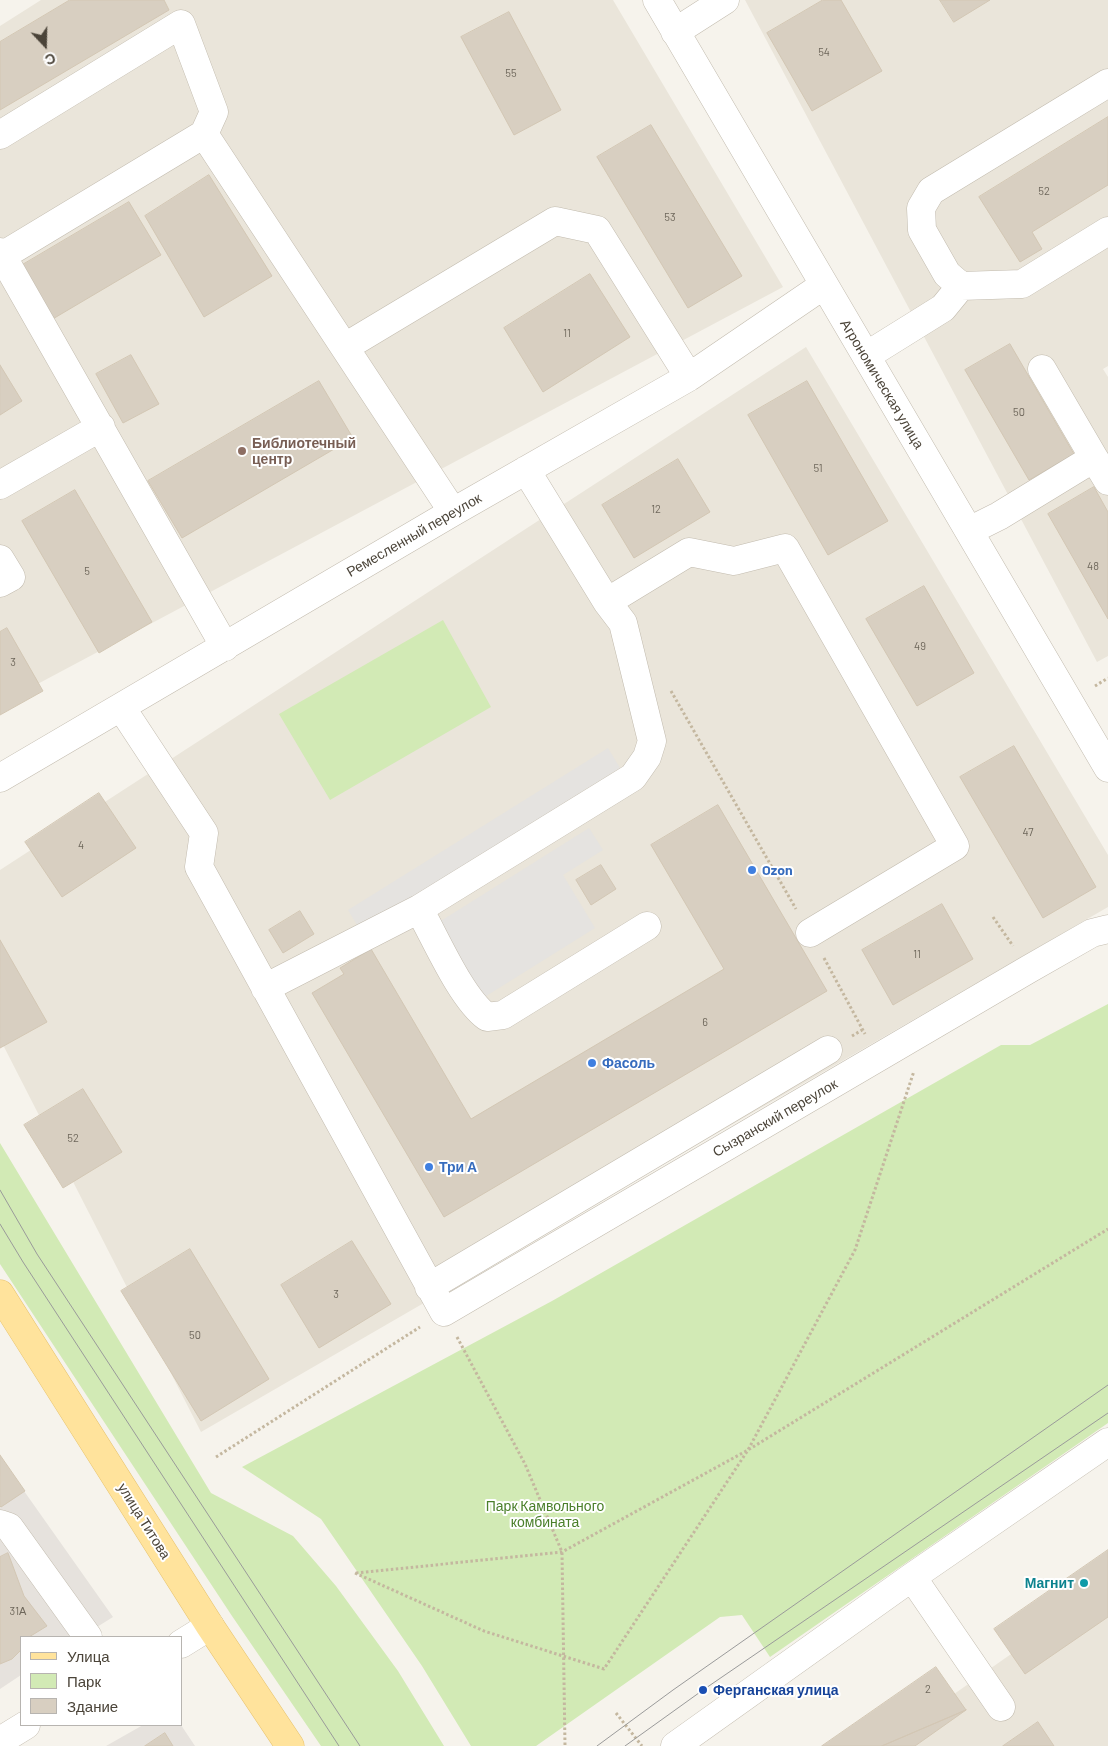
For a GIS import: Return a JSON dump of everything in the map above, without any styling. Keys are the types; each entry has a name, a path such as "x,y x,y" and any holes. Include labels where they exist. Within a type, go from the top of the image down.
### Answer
{"main road":[{"name":"улица Титова","path":"0,1294 210,1626 290,1746"}],"street":[{"name":"Агрономическая улица","path":"657,0 1108,768"},
{"path":"675,32 725,0"},
{"path":"0,135 181,24 214,112 204,134 1,254 225,647"},
{"path":"1108,83 931,191 921,208 922,230 947,274 961,286 1022,284 1108,231"},
{"path":"204,134 454,512"},
{"path":"345,347 555,221 596,230 689,377"},
{"name":"Ремесленный переулок","path":"0,778 526,470 689,377 824,285"},
{"path":"866,356 943,308 961,286"},
{"path":"1042,369 1108,481"},
{"path":"0,484 101,427"},
{"path":"969,531 999,516 1094,458"},
{"path":"265,988 419,909 633,777 647,757 652,740 623,623 607,602 526,470"},
{"path":"607,602 690,552 734,561 785,548 955,846 810,933"},
{"path":"0,559 11,577 0,583"},
{"path":"121,707 204,833 199,867 444,1312"},
{"path":"419,909 476,1009 487,1017 503,1015 647,926"},
{"name":"Сызранский переулок","path":"444,1312 1092,933 1108,929"},
{"path":"429,1287 828,1050"},
{"path":"675,1746 912,1577 1108,1442"},
{"path":"0,1524 8,1527 87,1636"},
{"path":"912,1577 1000,1707"},
{"path":"182,1643 210,1626"},
{"path":"0,1741 24,1726"}],"path":[{"path":"1095,686 1108,678"},
{"path":"671,690 810,933 878,1059"},
{"path":"928,1030 855,1250 748,1450 604,1669 484,1631 355,1573 562,1552 748,1450 1108,1229"},
{"path":"216,1457 444,1312 525,1464 562,1552 565,1746"},
{"path":"616,1713 642,1746"}],"shaded area":[{"path":"41,0 613,0 783,287 0,704 0,26"},
{"path":"745,0 1108,0 1108,366 1103,369 1108,377 1108,656 1097,662"},
{"path":"806,347 1108,855 1108,907 201,1432 0,1039 0,870"},
{"path":"608,748 620,768 360,930 348,910"},
{"path":"589,828 603,850 563,875 595,928 483,998 436,924"},
{"path":"0,1457 113,1617 83,1636 20,1636 20,1676 0,1689"},
{"path":"1108,1586 1108,1746 880,1746"},
{"path":"141,1726 182,1726 195,1746 106,1746"}],"green space":[{"path":"443,620 491,707 330,800 279,714"},
{"name":"Парк Камвольного комбината","path":"1108,1004 1108,1423 770,1657 742,1615 720,1617 536,1746 471,1746 422,1666 321,1519 242,1467 552,1301 1001,1045 1030,1045"},
{"path":"0,1143 211,1493 293,1536 336,1586 398,1671 444,1746 321,1746 232,1616 0,1264"}],"building":[{"path":"70,0 164,0 169,10 0,110 0,42"},
{"path":"823,0 841,0 882,71 812,111 767,33"},
{"path":"940,0 990,0 954,22"},
{"path":"509,12 561,110 514,135 461,37"},
{"path":"1108,117 1108,185 1032,232 1042,249 1020,262 979,197"},
{"path":"651,125 742,276 688,308 597,157"},
{"path":"209,175 272,276 204,317 145,216"},
{"path":"129,202 161,255 51,320 19,267"},
{"path":"590,274 630,337 543,392 504,328"},
{"path":"1010,344 1074,454 1029,480 965,370"},
{"path":"131,355 159,404 123,423 96,374"},
{"path":"0,365 22,401 0,415"},
{"path":"319,381 353,438 182,538 148,481"},
{"path":"807,381 888,521 828,555 748,415"},
{"path":"678,459 710,512 634,558 602,505"},
{"path":"1094,487 1108,512 1108,619 1048,514"},
{"path":"75,490 152,622 99,653 22,521"},
{"path":"924,586 974,673 917,706 866,619"},
{"path":"7,628 43,691 0,715 0,632"},
{"path":"1014,746 1096,887 1043,918 960,777"},
{"path":"99,793 136,848 62,897 25,842"},
{"path":"718,805 827,991 444,1217 312,993 344,974 340,968 371,949 471,1119 724,969 651,845"},
{"path":"601,865 616,889 591,905 576,880"},
{"path":"942,904 973,959 893,1005 862,950"},
{"path":"300,911 314,934 283,953 269,930"},
{"path":"0,940 47,1022 0,1048"},
{"path":"83,1089 122,1152 63,1188 24,1125"},
{"path":"352,1241 391,1304 319,1348 281,1285"},
{"path":"190,1249 269,1379 201,1421 121,1291"},
{"path":"0,1455 25,1491 1,1507 0,1506"},
{"name":"Магнит","path":"1108,1550 1108,1617 1025,1674 994,1629"},
{"path":"8,1553 24,1596 47,1626 31,1636 20,1636 20,1651 12,1659 0,1664 0,1557"},
{"path":"936,1667 966,1710 882,1746 822,1746"},
{"path":"966,1710 915,1746 882,1746"},
{"path":"1038,1722 1054,1746 1003,1746"},
{"path":"165,1733 173,1746 145,1746"}],"tram line":[{"path":"0,1190 37,1254 360,1746"},
{"path":"0,1224 339,1746"},
{"path":"597,1746 673,1690 1108,1385"},
{"path":"625,1746 703,1690 1108,1413"}],"place":[{"name":"Библиотечный центр","path":"242,451"},
{"name":"Ozon","path":"752,870"},
{"name":"Фасоль","path":"592,1063"},
{"name":"Три А","path":"429,1167"},
{"name":"Магнит","path":"1084,1583"},
{"name":"Ферганская улица","path":"703,1690"}]}
